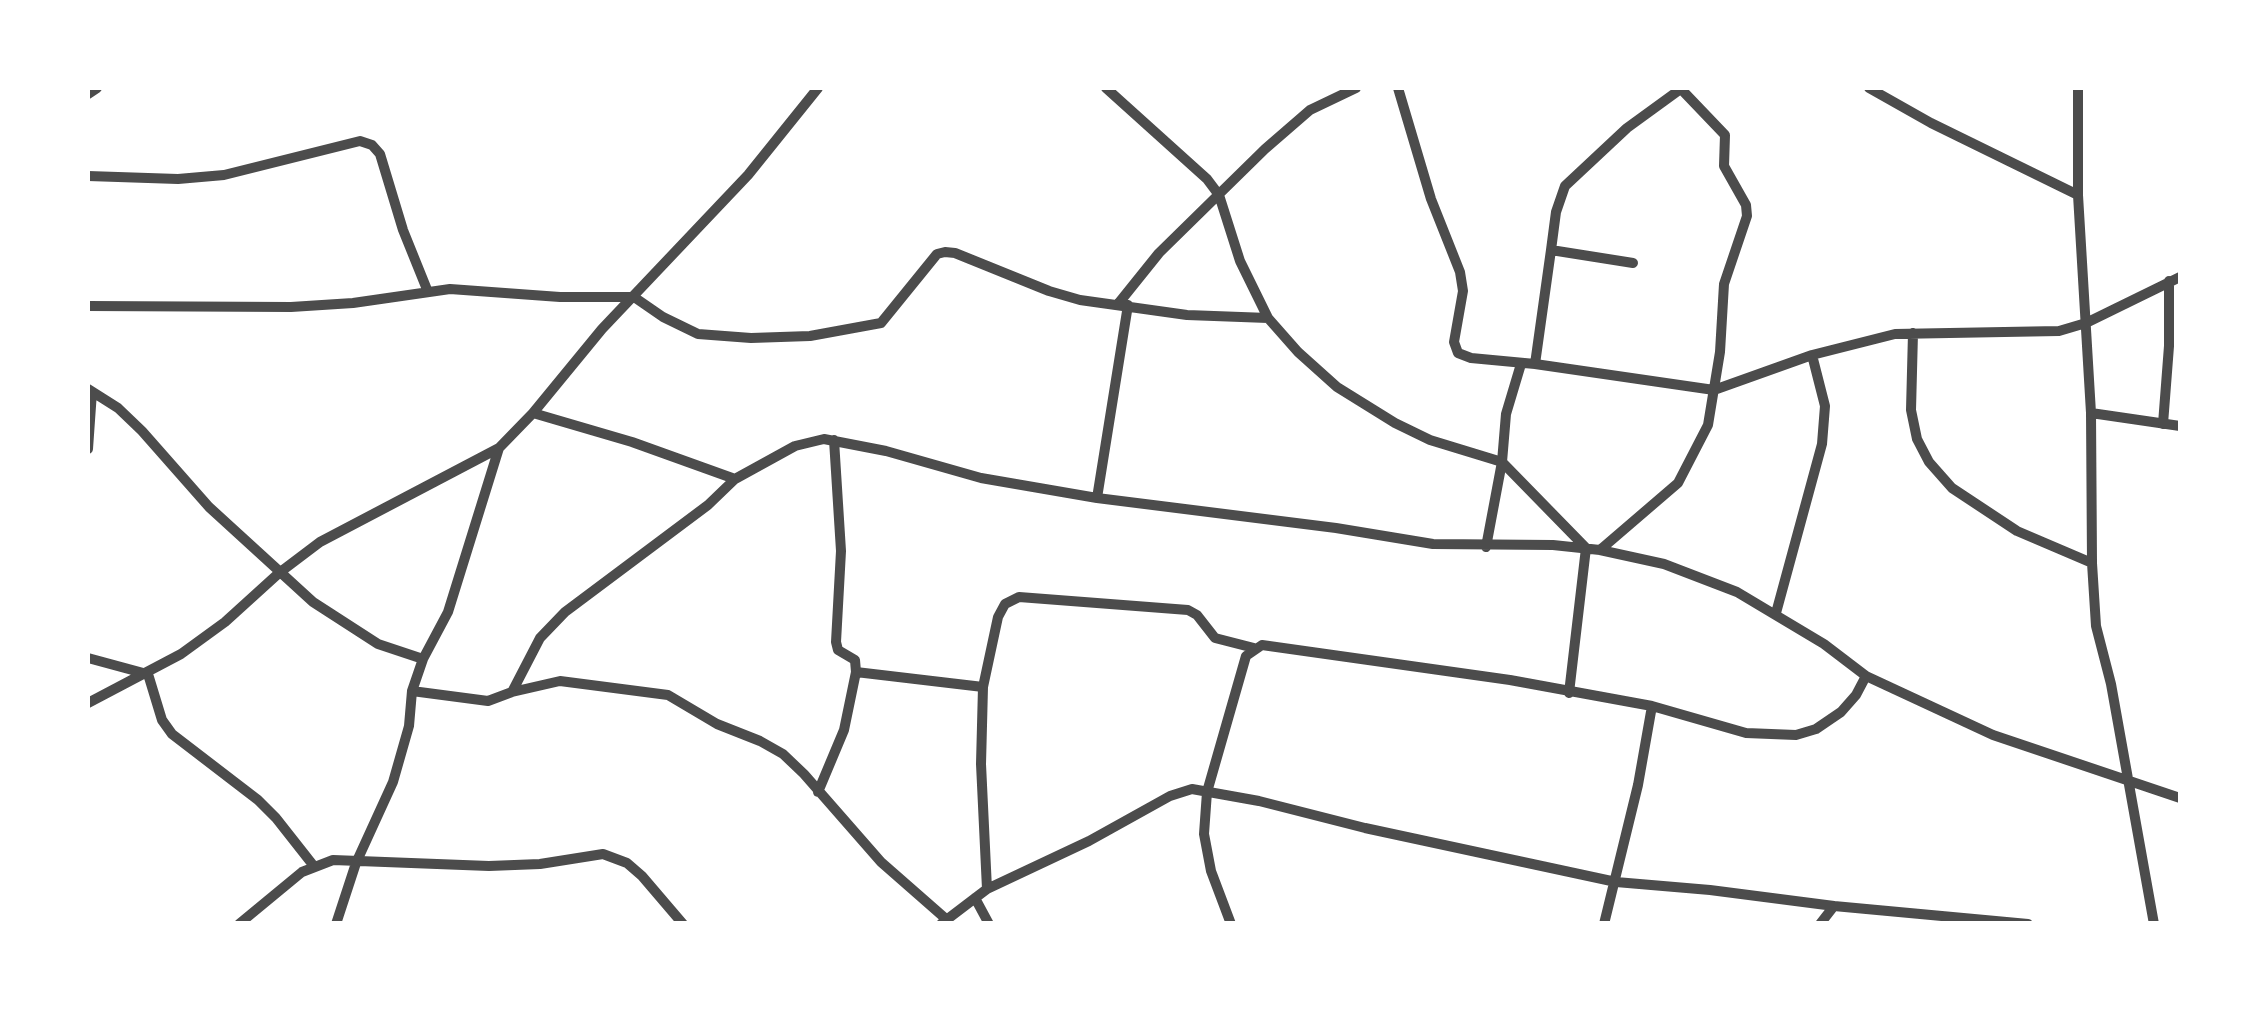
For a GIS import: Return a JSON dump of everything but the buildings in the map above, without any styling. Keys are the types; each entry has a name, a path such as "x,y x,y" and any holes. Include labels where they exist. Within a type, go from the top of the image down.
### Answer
{"street":[{"path":"88,94 97,88"},
{"path":"88,703 148,674 226,622 320,542 499,448 593,340 748,175 818,88"},
{"path":"1106,88 1207,179 1219,195 1240,261 1268,318 1298,352 1337,387 1394,423 1430,440 1502,462 1586,548"},
{"path":"1098,498 1123,304 1159,253 1265,149 1310,110 1356,88"},
{"path":"1398,88 1430,199 1460,272 1463,292 1454,342 1458,353 1471,358 1714,390 1812,355 1913,332 2036,333 2086,323 2175,279"},
{"path":"1535,364 1556,212 1565,186 1627,128 1681,88 1725,135 1724,166 1746,204 1744,228 1724,284 1708,424 1678,483 1600,550"},
{"path":"1869,88 2078,195"},
{"path":"2078,88 2078,195 2091,413 2096,626 2154,924"},
{"path":"88,176 178,179 224,175 360,141 372,145 380,154 428,292"},
{"path":"1551,250 1633,262"},
{"path":"88,306 291,307 450,289 560,297 634,297 698,334 752,338 810,336 881,323 937,254 946,252 1080,300 1188,316 1268,318"},
{"path":"2163,424 2175,279"},
{"path":"1913,332 1911,410 1917,439 1930,462 1952,488 1986,512 2017,531 2092,562"},
{"path":"1776,613 1822,444 1825,406 1812,355"},
{"path":"1486,547 1502,462 1506,414 1520,364"},
{"path":"88,449 90,391 118,408 142,431 210,507 279,573 350,628 378,644 424,659"},
{"path":"533,413 632,442 735,480"},
{"path":"2091,413 2180,426"},
{"path":"512,692 540,638 565,612 708,505 735,480 795,446 824,439 981,478 1098,498 1433,544 1552,545 1600,550 1664,564 1737,592 1776,613 1866,676 1992,735 2180,798"},
{"path":"818,792 844,730 856,672 855,660 838,650 836,642 841,551 834,440"},
{"path":"336,924 356,863 394,782 409,726 412,691 448,612 499,448"},
{"path":"1569,693 1586,548"},
{"path":"987,889 981,764 983,687 998,617 1006,604 1020,597 1188,610 1215,638 1254,648"},
{"path":"1231,924 1204,834 1207,792 1246,656 1254,648 1262,645 1464,673 1652,706 1746,733 1796,735 1816,729 1841,712 1856,696 1866,676"},
{"path":"88,658 148,674"},
{"path":"856,672 983,687"},
{"path":"148,674 162,720 172,734 258,800 313,865"},
{"path":"412,691 488,701 560,681 668,695 717,724 782,754 881,862 944,921 987,889 1089,841 1170,796 1192,789 1616,882 2028,924"},
{"path":"1604,924 1652,706"},
{"path":"239,924 276,889 313,865 333,860 489,866 540,864 602,854 627,863 683,924"},
{"path":"975,898 990,924"},
{"path":"1820,924 1834,906"}]}
